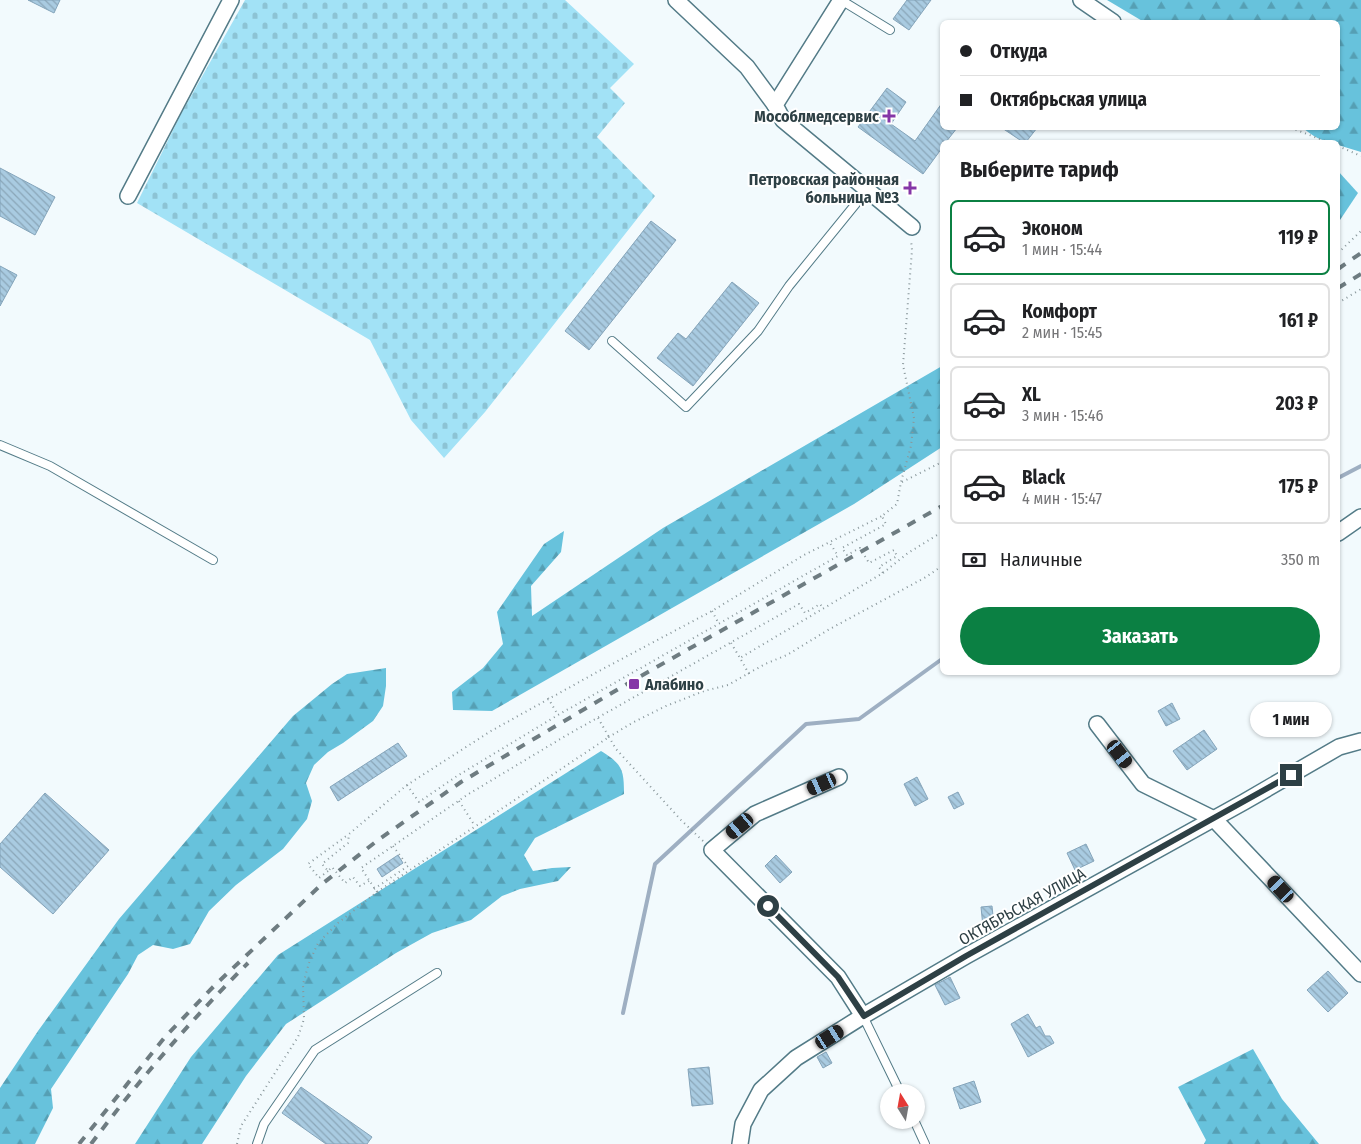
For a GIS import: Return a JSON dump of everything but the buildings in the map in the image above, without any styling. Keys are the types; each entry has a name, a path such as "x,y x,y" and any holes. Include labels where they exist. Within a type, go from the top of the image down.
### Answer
{"street":[{"path":"128,196 231,0"},
{"path":"676,0 747,67 775,105 783,120 912,227"},
{"path":"775,105 841,0"},
{"path":"1081,0 1110,20"},
{"path":"1340,532 1361,517"},
{"path":"1097,724 1143,784 1214,819 1361,974"},
{"name":"ОКТЯБРЬСКАЯ УЛИЦА","path":"740,1144 743,1124 761,1090 796,1058 966,956 1214,819 1339,747 1361,741"},
{"path":"839,777 755,814 712,850 838,977 864,1016"}],"lane":[{"path":"841,0 890,30"},
{"path":"612,342 686,407 758,331 788,286 867,190"},
{"path":"0,445 50,466 213,560"},
{"path":"257,1144 264,1124 314,1050 437,973"},
{"path":"864,1016 896,1084"},
{"path":"918,1129 925,1144"}],"path":[{"path":"1296,130 1323,140"},
{"path":"1340,147 1361,156"},
{"path":"369,881 360,886 353,877 345,882 332,867 319,878 308,864 349,834 408,785 491,731 548,698 712,611 804,555 882,516 898,504 901,482 911,446 914,418 903,365 912,227"},
{"path":"1340,251 1361,231"},
{"path":"1340,302 1361,289"},
{"path":"901,482 940,463"},
{"path":"882,516 886,524 842,548 847,555 860,548 869,563 894,550 897,556 879,567 883,573"},
{"path":"740,658 883,573 908,553 940,533"},
{"path":"408,785 419,802 457,776 558,715 838,556 830,543"},
{"path":"237,1144 241,1126 298,1037 304,1019 303,984 309,963 318,943 338,923 377,892 608,737 666,706 704,691 728,685 765,664 787,655 940,567"},
{"path":"377,892 360,868 459,801 598,718 799,604 805,613 820,604 823,608"},
{"path":"712,611 719,624"},
{"path":"731,643 749,674"},
{"path":"548,698 558,715"},
{"path":"598,718 616,749 700,838"},
{"path":"459,801 475,826"},
{"path":"328,871 322,864 348,843 349,834"},
{"path":"374,889 408,866 393,846"}],"green space":[{"path":"245,0 565,0 634,64 610,88 625,103 597,137 655,196 485,412 444,458 411,420 370,340 137,203 181,114"},
{"path":"1107,0 1361,0 1361,152 1340,146 1340,140 1324,140 1306,130 1340,130 1340,20 1141,20"},
{"path":"1340,173 1358,193 1340,220"},
{"path":"940,367 940,448 854,504 492,711 453,710 452,692 483,668 503,644 497,612 544,544 564,531 561,552 531,586 532,616 663,528"},
{"path":"386,668 383,706 373,721 328,752 314,765 306,783 312,801 307,819 283,849 236,885 209,911 190,944 173,949 153,945 138,955 128,974 51,1089 53,1108 35,1144 0,1144 0,1088 38,1031 119,919 293,716 347,674"},
{"path":"601,751 618,764 622,773 624,794 535,838 524,855 533,871 571,867 558,881 520,889 502,896 471,920 432,933 396,953 286,1024 246,1076 202,1144 135,1144 191,1057 278,955"},
{"path":"1253,1049 1282,1099 1319,1144 1204,1144 1206,1140 1178,1087"}],"waterway":[{"path":"1340,477 1361,466"},
{"path":"623,1013 655,864 806,724 859,719 940,660"}],"railway":[{"path":"1340,268 1361,253"},
{"path":"1340,287 1361,274"},
{"path":"79,1144 165,1037 215,985 322,884 378,840 461,782 632,681 940,507"},
{"path":"91,1144 167,1050 248,963"}],"place":[{"name":"Мособлмедсервис","path":"889,116"},
{"name":"Петровская районная больница №3","path":"910,188"},
{"name":"Алабино","path":"634,684"}],"route":[{"path":"768,906 838,977 864,1016 966,956 1291,775"}]}
